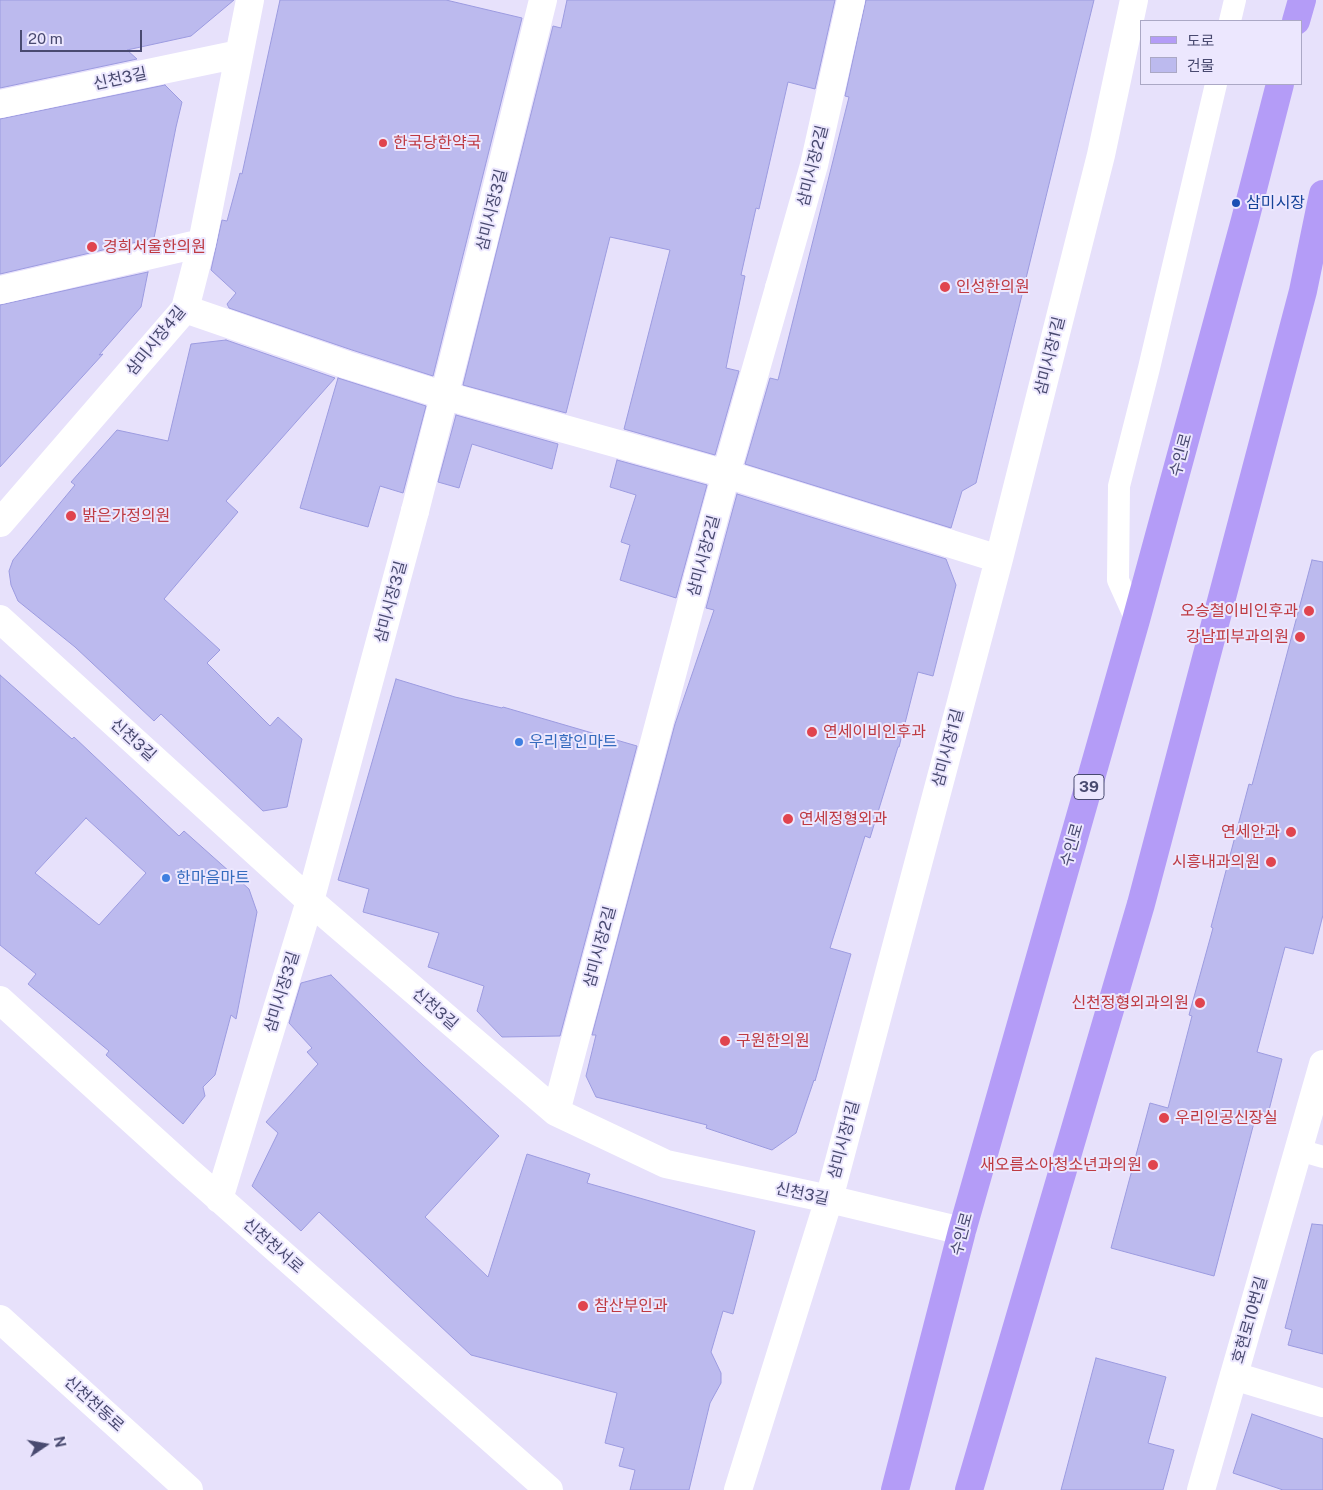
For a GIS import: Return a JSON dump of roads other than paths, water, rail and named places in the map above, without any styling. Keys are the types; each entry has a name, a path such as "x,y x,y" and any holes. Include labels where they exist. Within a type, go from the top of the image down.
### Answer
{"main road":[{"path":"1296,20 1302,0"},
{"name":"수인로","path":"895,1490 962,1231 1136,620 1240,240 1280,85"},
{"path":"969,1490 1141,904 1303,291 1323,194"}],"street":[{"name":"삼미시장4길","path":"0,523 186,309 202,243 250,0"},
{"name":"삼미시장3길","path":"219,1199 310,901 446,396 543,0"},
{"name":"삼미시장2길","path":"556,1112 726,474 814,165 851,0"},
{"name":"삼미시장1길","path":"738,1490 829,1199 999,558 1101,155 1134,0"},
{"name":"신천3길","path":"0,104 239,54"},
{"path":"0,290 202,243"},
{"path":"186,309 278,342 446,396 726,474 999,558"},
{"name":"신천3길","path":"0,619 310,901 556,1112 666,1164 829,1199 962,1231"},
{"name":"신천천서로","path":"0,1000 219,1199 549,1490"},
{"name":"호현로10번길","path":"1201,1490 1234,1376 1311,1153 1323,1064"},
{"name":"신천천동로","path":"0,1318 160,1480 189,1490"},
{"path":"1234,1376 1323,1403"}],"lane":[{"path":"1230,20 1235,0"},
{"path":"1136,620 1118,580 1119,486 1216,85"}],"place":[{"name":"한국당한약국","path":"383,143"},
{"name":"삼미시장","path":"1236,203"},
{"name":"경희서울한의원","path":"92,247"},
{"name":"인성한의원","path":"945,287"},
{"name":"밝은가정의원","path":"71,516"},
{"name":"오승철이비인후과","path":"1309,611"},
{"name":"강남피부과의원","path":"1300,637"},
{"name":"연세이비인후과","path":"812,732"},
{"name":"우리할인마트","path":"519,742"},
{"name":"연세정형외과","path":"788,819"},
{"name":"연세안과","path":"1291,832"},
{"name":"시흥내과의원","path":"1271,862"},
{"name":"한마음마트","path":"166,878"},
{"name":"신천정형외과의원","path":"1200,1003"},
{"name":"구원한의원","path":"725,1041"},
{"name":"우리인공신장실","path":"1164,1118"},
{"name":"새오름소아청소년과의원","path":"1153,1165"},
{"name":"참산부인과","path":"583,1306"}]}
